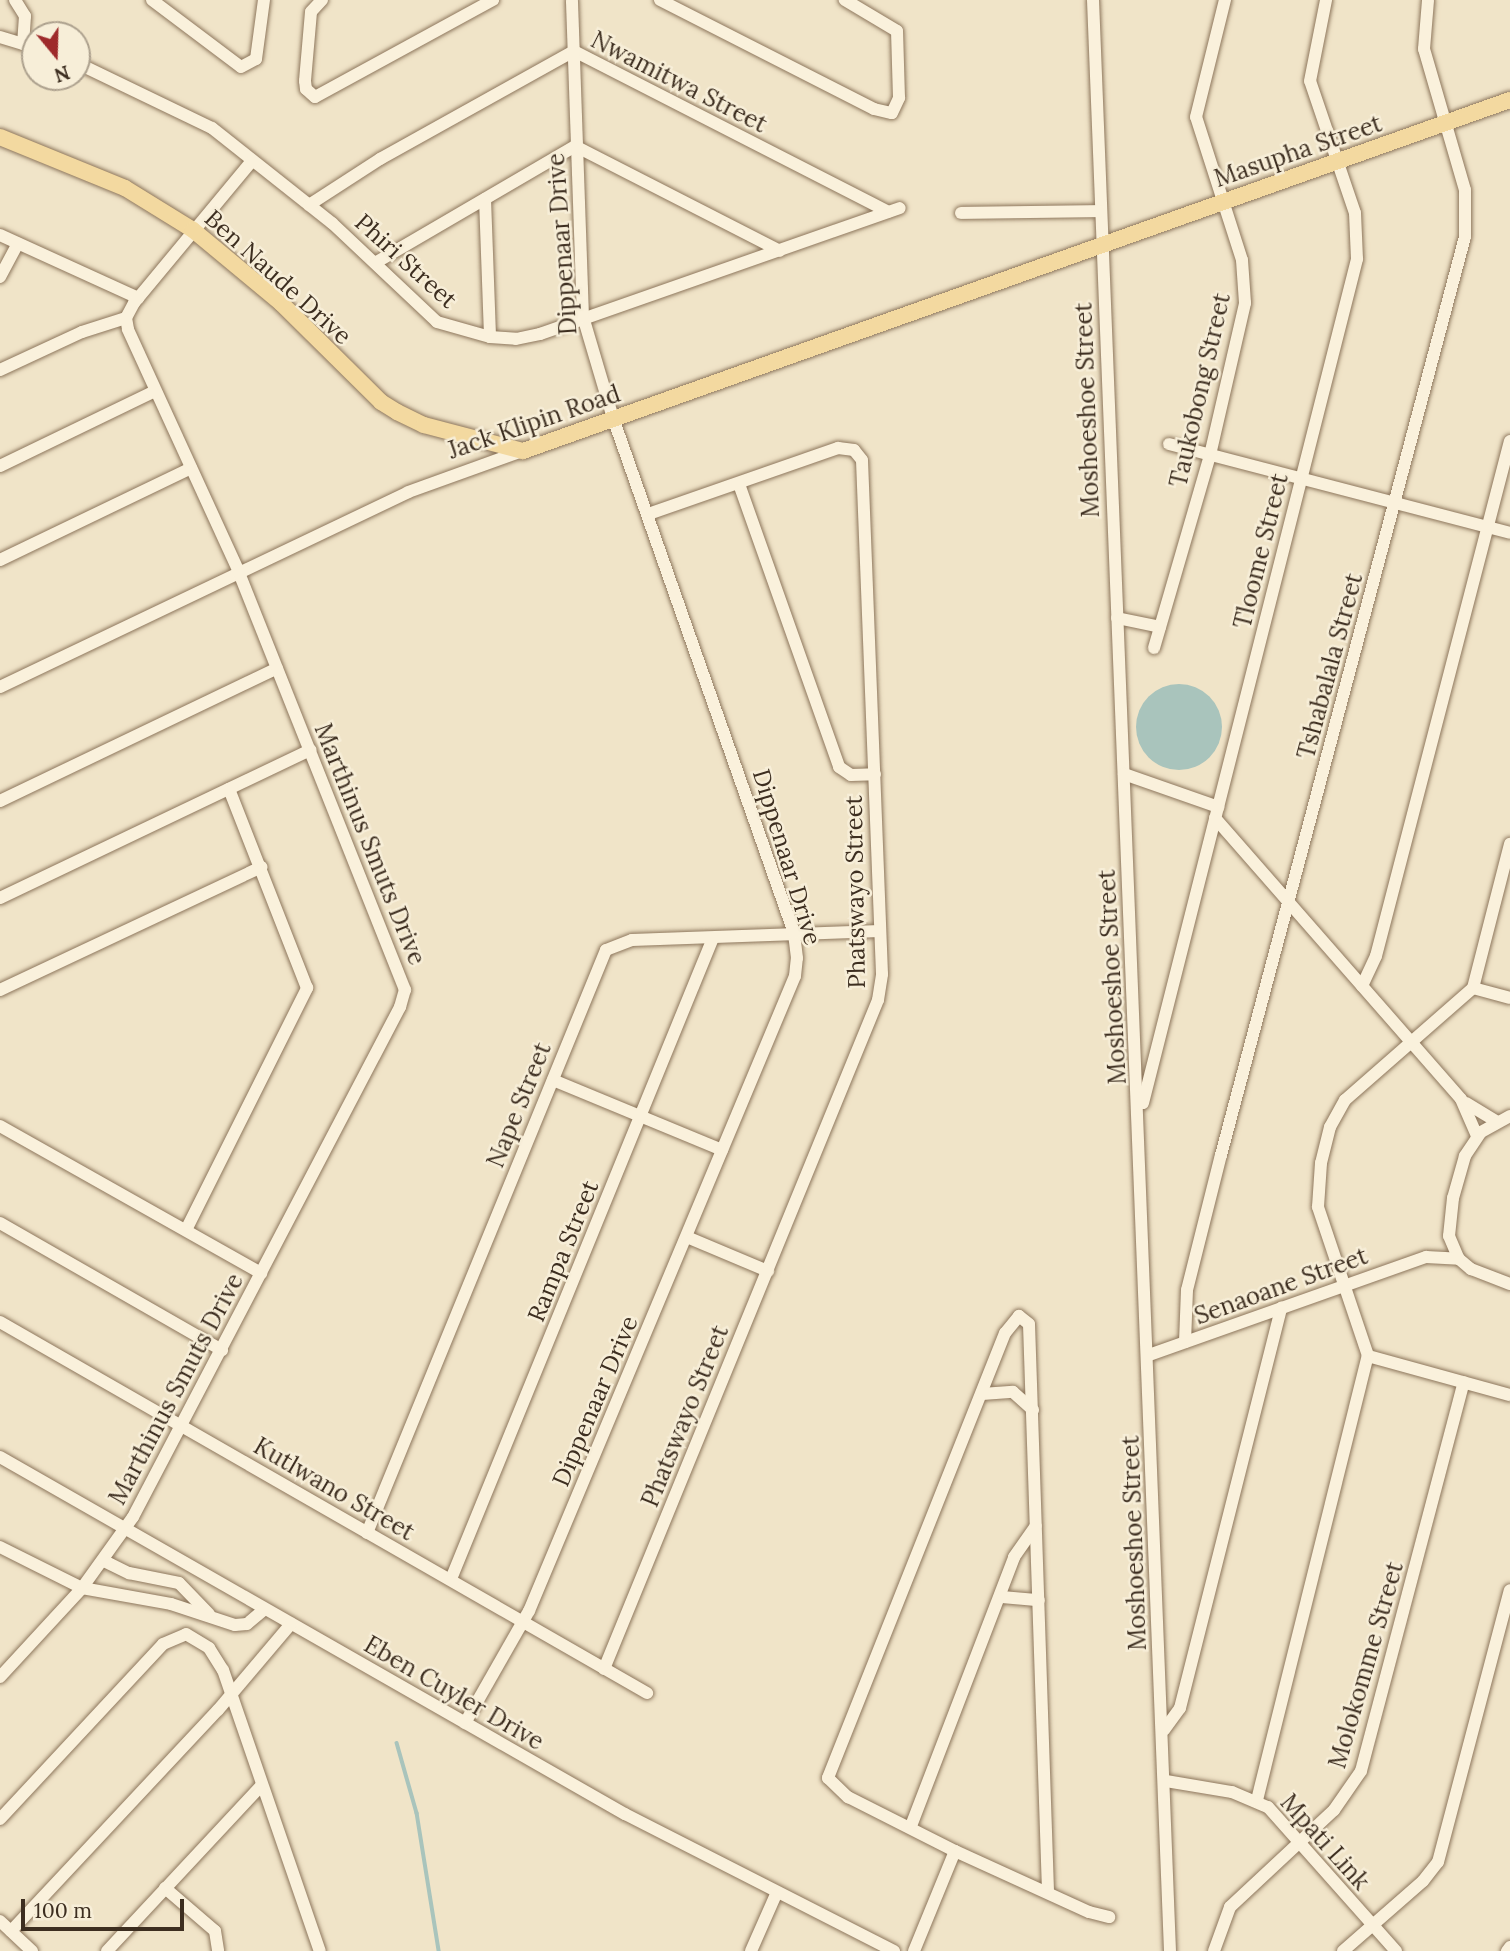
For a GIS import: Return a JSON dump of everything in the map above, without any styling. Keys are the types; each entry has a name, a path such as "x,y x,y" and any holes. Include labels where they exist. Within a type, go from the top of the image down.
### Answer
{"main road":[{"name":"Masupha Street","path":"1101,244 1510,100"},
{"name":"Ben Naude Drive","path":"0,137 125,188 193,230 281,303 381,402 424,425 523,451"},
{"name":"Jack Klipin Road","path":"523,451 1101,244"}],"street":[{"path":"15,0 26,21"},
{"path":"152,0 234,65 249,66 259,50 264,0"},
{"path":"170,14 174,0"},
{"path":"322,0 311,12 305,81 308,93 320,97 493,0"},
{"name":"Dippenaar Drive","path":"466,1723 523,1623 795,976 793,933 649,514 613,418 583,317 572,0"},
{"path":"660,0 874,109 892,113 899,98 899,36 895,26 845,0"},
{"name":"Moshoeshoe Street","path":"1093,0 1101,244 1140,1113 1170,1951"},
{"name":"Taukobong Street","path":"1154,648 1210,455 1245,303 1242,260 1225,200 1196,117 1225,0"},
{"name":"Tloome Street","path":"1140,1113 1357,259 1355,212 1310,81 1326,0"},
{"name":"Tshabalala Street","path":"1185,1342 1187,1290 1467,223 1465,190 1424,49 1429,0"},
{"path":"0,37 21,44"},
{"name":"Nwamitwa Street","path":"309,205 391,152 574,51 894,210"},
{"name":"Phiri Street","path":"91,69 199,119 309,205 437,322 490,337 527,338 894,210"},
{"path":"375,263 575,146 780,251"},
{"path":"0,370 82,332 126,318 138,298 193,230 253,161"},
{"path":"485,199 490,337"},
{"path":"961,213 1100,211"},
{"path":"0,235 138,298"},
{"path":"0,278 19,243"},
{"name":"Marthinus Smuts Drive","path":"0,1677 82,1588 125,1529 222,1350 400,1007 405,990 239,572 133,344 126,318"},
{"path":"0,466 155,391"},
{"path":"1362,986 1376,956 1510,441"},
{"path":"1169,444 1510,533"},
{"name":"Phatswayo Street","path":"604,1669 878,1000 880,931 862,460 855,450 838,448 649,514"},
{"name":"Jack Klipin Road","path":"0,687 408,492 523,451"},
{"path":"0,560 191,468"},
{"path":"739,484 839,767 851,775 875,774"},
{"path":"1117,618 1160,627"},
{"path":"0,801 277,668"},
{"path":"0,898 310,750"},
{"path":"1124,774 1216,812 1288,901 1461,1099 1496,1121"},
{"path":"186,1230 307,988 229,789"},
{"path":"1257,1800 1368,1356 1342,1287 1318,1207 1321,1163 1330,1127 1345,1100 1473,988 1510,844"},
{"path":"0,990 261,867"},
{"name":"Nape Street","path":"367,1533 609,947 632,940 880,931"},
{"name":"Rampa Street","path":"451,1579 713,939"},
{"path":"1473,988 1510,998"},
{"path":"552,1080 641,1114 722,1150"},
{"path":"1461,1099 1477,1136"},
{"path":"1510,1116 1496,1121 1477,1136 1457,1178 1449,1236 1459,1259 1488,1278 1510,1284"},
{"path":"0,1126 261,1273"},
{"path":"0,1223 222,1350"},
{"name":"Senaoane Street","path":"1149,1355 1426,1257 1449,1236"},
{"path":"687,1237 768,1271"},
{"name":"Senaoane Street","path":"1426,1257 1459,1259"},
{"path":"1164,1730 1180,1708 1281,1308"},
{"path":"1048,1891 1033,1410 1029,1324 1022,1317 1013,1319 828,1770 831,1785 955,1851 1048,1891 1109,1917"},
{"name":"Kutlwano Street","path":"0,1322 647,1693"},
{"path":"1368,1356 1510,1395"},
{"name":"Molokomme Street","path":"1214,1951 1230,1907 1349,1794 1361,1771 1464,1382"},
{"path":"982,1394 1013,1392 1033,1410"},
{"name":"Eben Cuyler Drive","path":"0,1457 634,1819 894,1951"},
{"path":"911,1826 1002,1597 1014,1557 1036,1526"},
{"path":"0,1547 82,1588 209,1614 235,1625 247,1624 265,1609"},
{"path":"104,1561 129,1573 178,1583 209,1614"},
{"path":"1343,1951 1438,1861 1510,1590"},
{"path":"1002,1597 1039,1600"},
{"path":"10,1931 232,1695 291,1624"},
{"path":"0,1819 170,1637 186,1634 209,1648 232,1695 320,1951"},
{"name":"Mpati Link","path":"1166,1782 1257,1800 1396,1951"},
{"path":"107,1951 262,1785"},
{"path":"914,1951 955,1851"},
{"path":"165,1888 215,1931 218,1951"},
{"path":"751,1951 777,1892"},
{"path":"0,1921 32,1951"},
{"path":"1507,1951 1510,1947"}],"water":[{"path":"1179,684 1195,688 1209,697 1218,711 1222,727 1218,743 1209,757 1195,766 1179,770 1163,766 1149,757 1140,743 1136,727 1140,711 1149,697 1163,688"}],"waterway":[{"path":"397,1743 417,1813 439,1951"}]}
